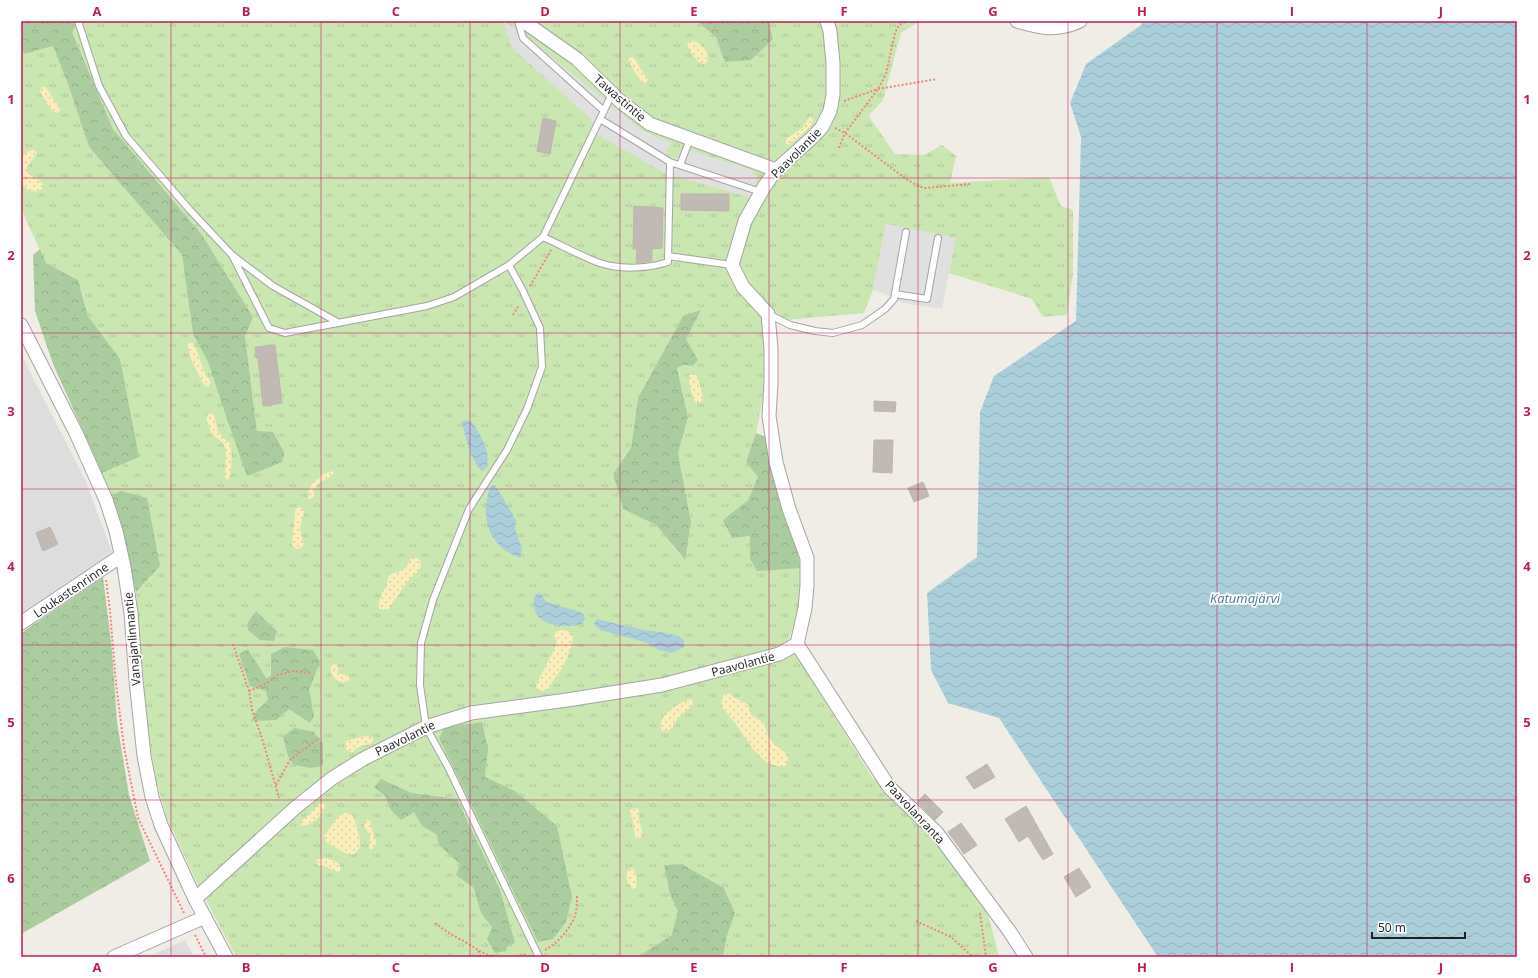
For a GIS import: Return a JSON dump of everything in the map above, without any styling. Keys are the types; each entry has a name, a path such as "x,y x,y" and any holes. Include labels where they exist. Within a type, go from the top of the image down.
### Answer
{"street":[{"name":"Tawastintie","path":"523,21 577,59 612,94 650,124 690,140 776,170"},
{"name":"Paavolantie","path":"732,265 745,221 761,192 776,170 808,142 822,127 830,111 833,62 830,31 827,21"},
{"path":"1017,21 1036,27 1055,28 1068,26 1080,21"},
{"path":"732,265 743,287 768,314 771,355 769,416 775,454 789,509 807,558 805,608 797,644"},
{"name":"Vanajanlinnantie","path":"21,325 76,433 106,500 121,556 131,613 144,756 152,796 161,825 195,899 226,957"},
{"name":"Loukastenrinne","path":"21,623 121,556"},
{"name":"Paavolantie","path":"195,899 295,808 331,779 363,759 426,727 471,713 568,700 662,685 779,654 797,644"},
{"name":"Paavolanranta","path":"797,644 889,787 937,833 1010,932 1026,957"},
{"path":"114,957 205,917"}],"lane":[{"path":"78,21 99,86 126,136 189,209 232,255 273,286 339,323"},
{"path":"518,21 523,38 604,111"},
{"path":"232,255 269,328 285,333 427,306 454,298 508,266 543,237 612,94"},
{"path":"600,119 670,162 761,192"},
{"path":"680,165 690,140"},
{"path":"543,237 598,262 616,267 654,266 668,262 670,162"},
{"path":"768,314 790,325 815,331 833,333 862,325 885,309 894,299 906,232"},
{"path":"895,294 927,299 938,238"},
{"path":"668,256 732,265"},
{"path":"508,266 525,295 540,328 542,367 527,409 506,450 469,509 433,600 421,643 420,685 426,727 452,774 537,955"}],"path":[{"path":"707,21 711,23 722,21"},
{"path":"839,148 845,133 878,89 886,74 898,25 908,21"},
{"path":"831,105 878,89 937,79"},
{"path":"822,127 835,128 845,133 906,179 918,186 925,188 970,184"},
{"path":"513,315 551,251 553,241"},
{"path":"233,644 249,691 252,710 262,738 279,798"},
{"path":"249,691 264,685 278,676 293,671 312,673"},
{"path":"276,785 290,760 319,738"},
{"path":"516,957 537,955 554,945 567,930 575,915 577,894"},
{"path":"980,912 986,957"},
{"path":"916,921 951,937 973,957"},
{"path":"435,923 454,937 477,950 496,957"},
{"path":"477,950 481,957"}],"shaded area":[{"path":"503,21 521,32 643,131 670,143 667,152 668,156 675,159 680,155 683,148 751,170 756,177 756,186 752,198 664,173 597,134 591,119 512,48"},
{"path":"886,224 956,238 942,309 902,303 886,294 873,290"},
{"path":"21,354 86,482 113,555 21,617"},
{"path":"185,940 194,957 148,957"}],"green space":[{"path":"21,21 79,21 72,32 113,129 202,235 253,317 245,336 257,431 273,432 284,452 282,462 247,476 208,362 193,334 182,255 89,147 69,87 53,46 24,54 21,48"},
{"path":"79,21 697,21 716,37 759,21 920,21 901,33 883,100 869,115 870,118 895,154 924,155 942,145 956,156 950,183 1049,177 1061,206 1073,210 1073,273 1067,315 1043,317 1032,299 949,273 955,238 886,224 873,290 864,313 764,322 771,355 756,433 746,462 758,477 748,500 723,520 751,536 750,558 801,568 798,611 788,642 872,777 942,846 987,910 999,957 723,957 727,936 735,913 724,888 682,864 664,865 673,900 678,911 673,935 661,957 236,957 197,883 167,818 156,780 148,732 136,592 160,566 110,496 102,473 135,459 110,346 88,316 81,289 73,277 46,263 21,209 21,48 24,54 53,46 69,87 89,147 182,255 193,334 208,362 226,416 257,431 245,336 253,317 202,235 113,129 72,32","holes":["683,316 686,339 693,366 683,365 677,368 688,417 678,453 691,522 684,560 656,525 623,509 613,474 631,448 638,398"]},
{"path":"697,21 768,21 773,39 751,60 725,62 716,37"},
{"path":"40,249 46,263 78,280 88,316 120,359 139,457 102,473 53,364 35,311 33,255"},
{"path":"701,310 686,339 698,360 693,366 683,365 677,368 688,417 678,453 691,522 685,560 656,525 623,509 613,474 631,448 638,398 683,316"},
{"path":"756,433 766,437 801,568 757,571 750,558 750,536 732,538 723,520 748,500 758,477 746,462"},
{"path":"121,491 147,498 160,566 136,592 122,528 110,496"},
{"path":"103,577 112,650 117,722 129,795 150,861 21,934 21,633"},
{"path":"256,611 277,631 274,641 260,640 248,630 248,622"},
{"path":"285,647 313,650 320,662 309,690 314,716 310,723 289,709 276,720 251,721 257,710 268,700 266,691 250,686 239,654 248,649 266,678 271,676 271,654"},
{"path":"482,722 488,748 485,777 515,791 557,826 572,897 566,922 553,939 538,942 439,738 444,728"},
{"path":"294,728 314,732 323,744 323,765 311,768 294,765 288,756 283,737"},
{"path":"381,779 411,793 457,799 500,890 515,943 507,946 506,951 495,953 487,939 492,927 481,913 474,888 456,875 460,864 439,845 437,835 422,826 414,812 401,820 391,810 385,796 374,787"},
{"path":"682,864 724,888 735,913 727,936 723,957 643,957 641,955 672,935 678,911 670,894 664,865"}],"sand":[{"path":"690,41 697,42 703,46 708,60 706,63 702,64 689,50 687,44"},
{"path":"630,57 634,57 648,79 646,83 642,83 628,61"},
{"path":"41,87 45,87 47,89 59,106 60,111 57,113 50,107 40,91"},
{"path":"810,116 813,118 811,126 790,144 786,144 786,139 802,128"},
{"path":"31,149 35,150 37,153 27,167 27,172 43,184 42,189 39,191 31,191 25,188 20,176 21,157"},
{"path":"191,342 194,344 205,373 211,383 209,387 205,386 191,359 188,344"},
{"path":"694,374 697,376 700,384 703,400 700,403 696,403 693,398 689,381 689,375"},
{"path":"209,413 214,415 217,428 223,437 230,443 232,457 230,477 228,480 225,478 226,450 223,443 212,434 206,418"},
{"path":"332,471 334,473 328,479 316,486 314,497 311,499 308,498 308,493 315,480"},
{"path":"298,507 302,508 304,511 300,529 304,545 299,549 294,548 292,544 295,510"},
{"path":"416,557 420,560 420,569 407,582 388,610 379,609 381,595 388,581 388,577 391,574 405,569 410,559"},
{"path":"559,630 568,631 573,637 572,645 567,659 547,690 541,691 536,687 557,641 553,634"},
{"path":"335,664 338,666 338,673 350,677 350,680 343,683 333,677 331,666"},
{"path":"729,693 735,698 748,704 751,715 763,722 769,737 774,744 785,752 788,758 785,766 777,766 766,762 752,748 722,707 722,698 724,694"},
{"path":"691,699 693,702 691,706 680,716 671,729 667,732 661,730 662,719 665,715 680,703"},
{"path":"365,736 373,738 372,743 356,748 353,752 346,749 346,741"},
{"path":"323,803 325,805 324,809 317,818 307,825 301,825 301,821 315,809 318,804"},
{"path":"634,808 639,809 639,819 643,835 639,839 636,839 635,837 630,812 630,810"},
{"path":"343,813 350,813 352,815 359,833 360,846 359,849 352,855 345,853 326,842 324,836 337,818"},
{"path":"366,820 369,820 371,823 376,840 375,847 371,850 369,849 370,835 364,826"},
{"path":"325,858 334,860 338,863 341,870 338,872 324,866 319,866 316,863 316,860"},
{"path":"630,868 633,868 637,883 636,888 633,889 629,885 627,879 627,873"}],"water":[{"name":"Katumajärvi","path":"1143,21 1517,21 1517,957 1158,957 999,718 948,703 931,670 927,593 977,557 980,412 994,376 1076,321 1081,137 1070,103 1086,64 1141,25"},
{"path":"464,420 471,421 485,445 488,460 487,466 483,471 479,468 472,457 462,423"},
{"path":"495,485 516,521 515,530 522,548 519,558 500,546 493,538 489,529 486,519 487,498 490,487"},
{"path":"539,593 549,603 580,612 584,615 585,619 582,624 558,626 541,619 537,615 534,606 534,596"},
{"path":"596,619 679,636 684,640 684,647 672,653 659,650 648,643 601,630 594,625"}],"building":[{"path":"543,118 556,121 550,154 537,151"},
{"path":"681,194 729,194 729,211 681,210"},
{"path":"634,206 663,208 662,248 652,249 652,261 636,263 637,249 633,249"},
{"path":"275,345 282,403 263,406 258,358 256,358 255,347"},
{"path":"874,401 896,402 895,412 874,411"},
{"path":"874,440 893,440 892,473 873,472"},
{"path":"923,482 929,496 914,502 908,488"},
{"path":"50,527 58,544 43,551 36,533"},
{"path":"987,764 995,777 974,789 966,777"},
{"path":"925,794 943,812 935,820 917,802"},
{"path":"1026,806 1053,854 1043,860 1028,836 1019,842 1005,819"},
{"path":"961,823 977,845 964,854 948,832"},
{"path":"1079,868 1091,887 1076,897 1064,877"}]}
